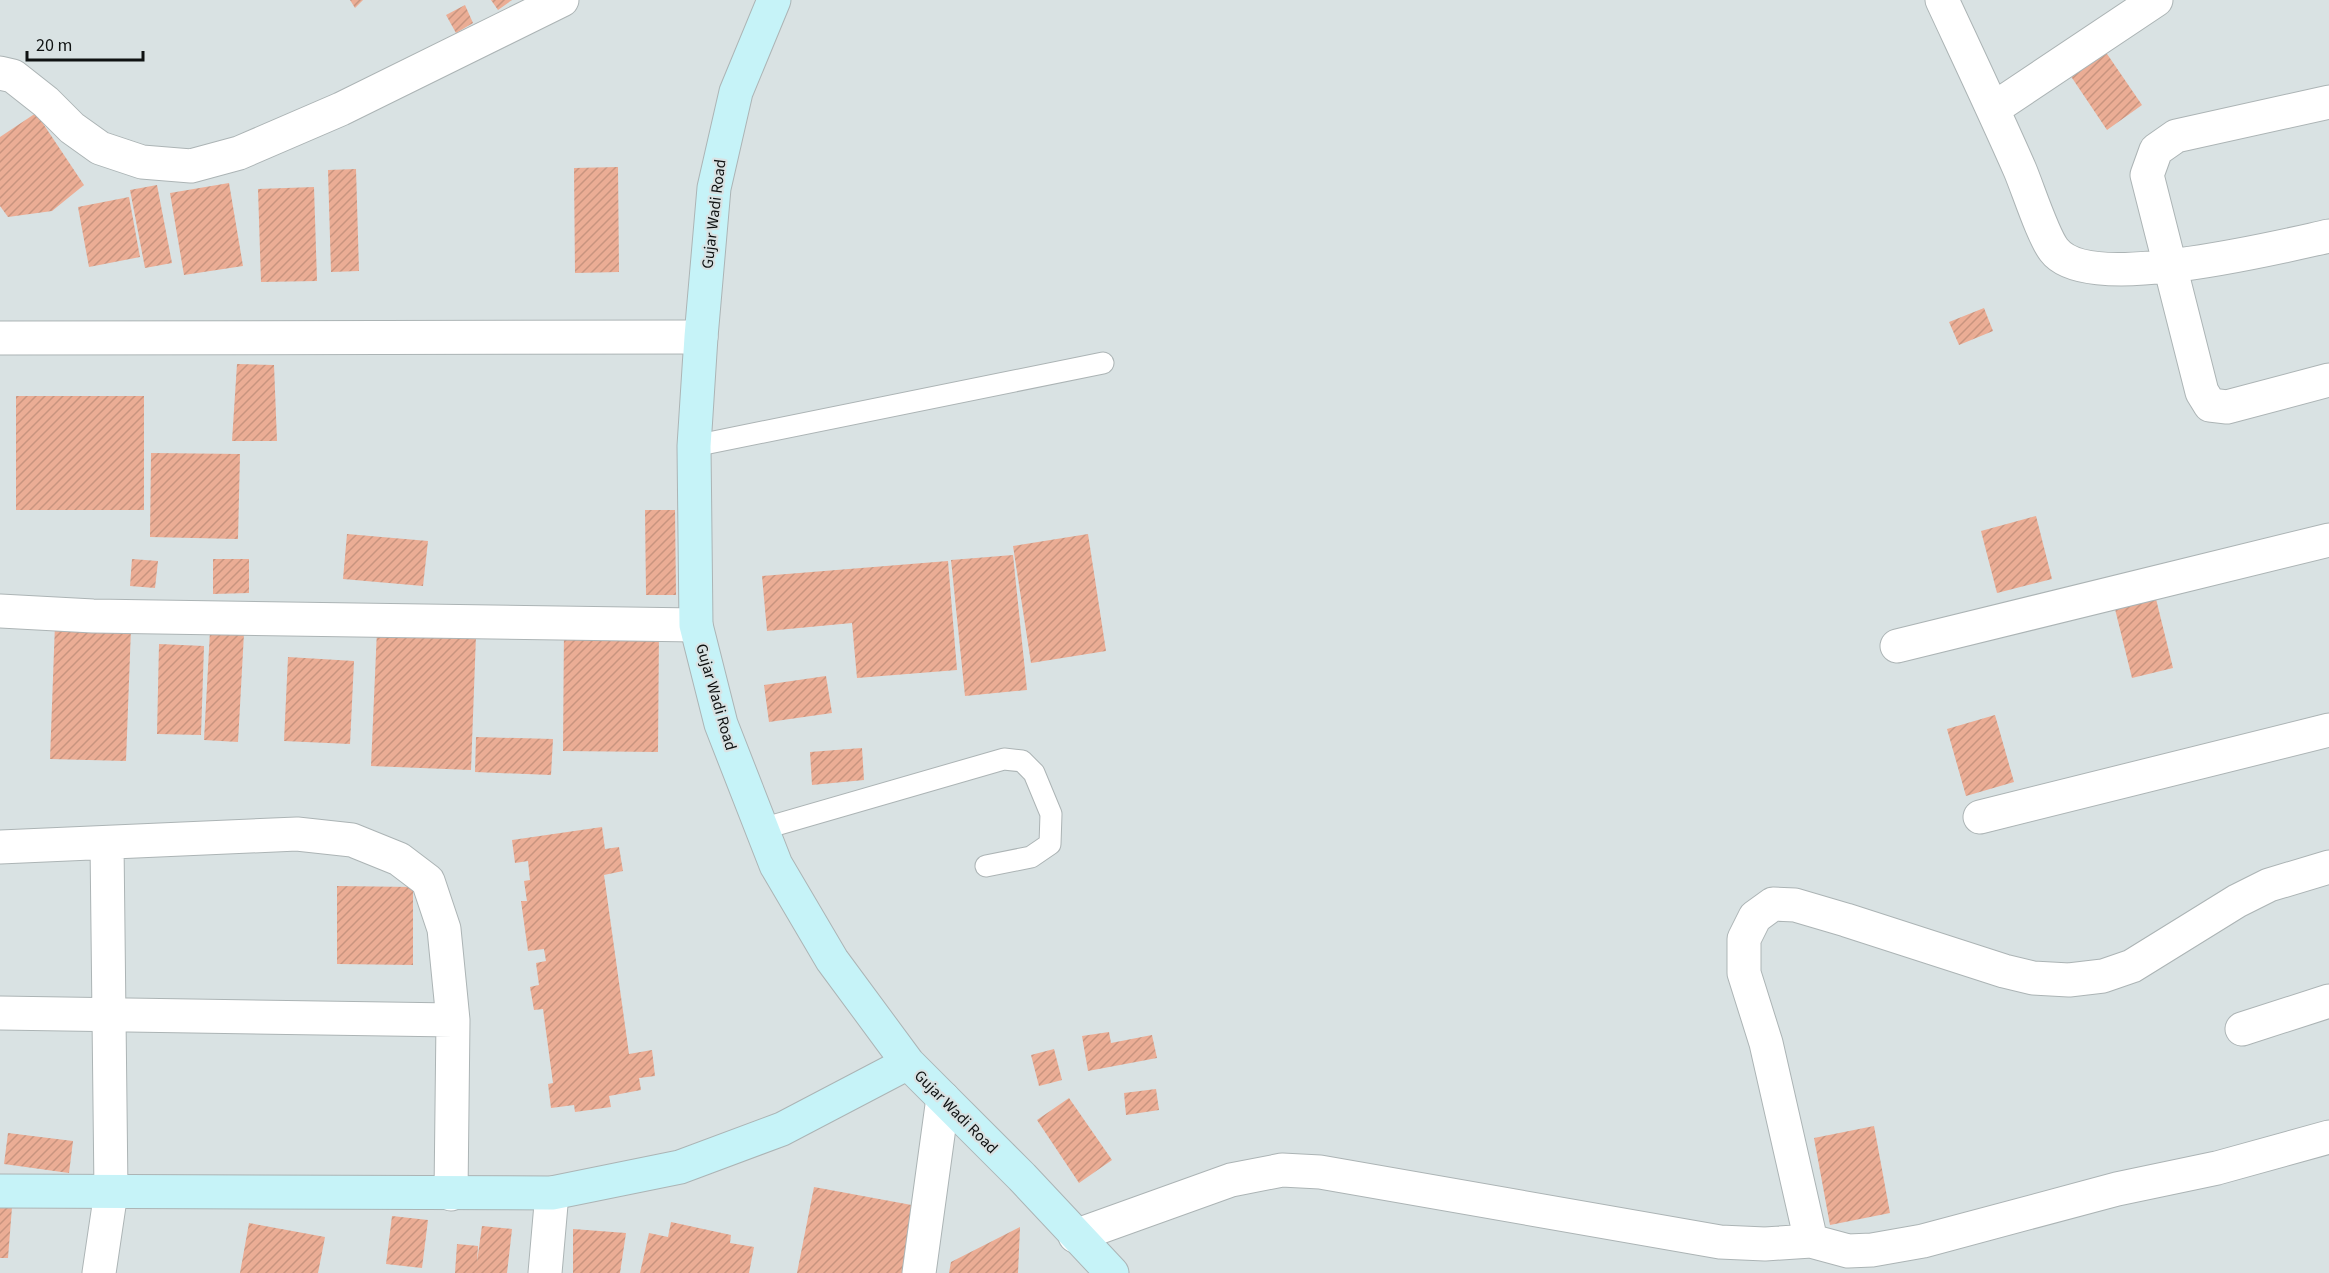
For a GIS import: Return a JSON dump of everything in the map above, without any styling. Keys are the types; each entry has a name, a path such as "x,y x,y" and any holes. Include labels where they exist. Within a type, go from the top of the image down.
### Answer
{"street":[{"path":"4,68 46,102 72,128 100,148 142,162 191,166 239,153 330,113 562,0"},
{"name":"Gujar Wadi Road","path":"774,0 736,92 714,188 701,337 694,446 696,625 720,724 776,865 832,960 908,1063 1112,1273"},
{"path":"1942,0 1993,109 2054,251 2081,266 2113,269 2189,265 2329,236"},
{"path":"1993,109 2156,0"},
{"path":"2329,102 2176,136 2156,150 2147,175 2202,392 2210,405 2227,407 2329,380"},
{"path":"0,338 701,337"},
{"path":"1898,646 2329,540"},
{"path":"0,612 93,616 696,625"},
{"path":"1980,817 2329,730"},
{"path":"0,848 297,834 352,840 399,859 428,881 441,920 453,1020 451,1194"},
{"path":"99,1273 111,1192 107,843"},
{"path":"1811,1241 1766,1043 1744,973 1744,939 1755,917 1773,904 1795,905 2004,971 2033,978 2070,980 2103,976 2132,966 2237,901 2269,885 2329,867"},
{"path":"2242,1029 2329,1001"},
{"path":"0,1013 453,1020"},
{"path":"0,1191 552,1193 680,1167 782,1129 908,1063"},
{"path":"919,1273 943,1098"},
{"path":"1075,1236 1231,1180 1282,1170 1320,1172 1720,1242 1765,1244 1811,1241 1848,1251 1872,1250 1923,1241 2117,1189 2217,1168 2329,1137"},
{"path":"546,1273 552,1193"}],"lane":[{"path":"694,446 1103,363"},
{"path":"762,829 1004,759 1022,761 1034,773 1051,814 1050,844 1031,857 986,866"}],"building":[{"path":"350,0 363,0 355,8"},
{"path":"491,0 512,0 498,10"},
{"path":"465,5 473,23 456,33 446,15"},
{"path":"2103,48 2142,105 2107,130 2068,72"},
{"path":"36,113 84,185 52,211 8,217 0,206 0,137"},
{"path":"618,167 619,272 575,273 574,168"},
{"path":"356,169 359,271 331,272 328,170"},
{"path":"229,183 243,266 184,275 170,193"},
{"path":"157,185 172,263 145,268 130,190"},
{"path":"314,187 317,281 261,282 258,189"},
{"path":"129,197 140,257 89,267 78,207"},
{"path":"1984,308 1993,331 1959,345 1949,322"},
{"path":"237,364 274,365 277,441 232,441"},
{"path":"16,396 144,396 144,510 16,510"},
{"path":"151,453 240,454 238,539 150,537"},
{"path":"645,510 675,510 676,595 646,595"},
{"path":"2036,516 2052,579 1997,593 1981,531"},
{"path":"347,534 428,541 423,586 343,579"},
{"path":"1088,534 1106,651 1031,663 1013,546"},
{"path":"1013,555 1027,690 965,696 951,560"},
{"path":"132,559 158,561 155,588 130,586"},
{"path":"213,559 249,559 249,593 213,594"},
{"path":"948,561 957,670 857,678 852,623 767,631 762,576"},
{"path":"2156,599 2173,668 2132,678 2115,609"},
{"path":"55,624 131,628 126,761 50,759"},
{"path":"564,626 659,627 658,752 563,751"},
{"path":"377,630 476,635 471,770 371,766"},
{"path":"210,631 244,633 238,742 204,740"},
{"path":"159,644 204,646 201,735 157,734"},
{"path":"288,657 354,661 350,744 284,741"},
{"path":"826,676 832,713 769,722 764,685"},
{"path":"1995,715 2014,782 1966,796 1947,729"},
{"path":"476,737 553,739 551,775 475,772"},
{"path":"862,748 864,780 812,785 810,752"},
{"path":"602,827 605,849 619,847 623,871 604,875 629,1054 652,1050 655,1076 639,1078 641,1090 609,1096 611,1107 575,1112 574,1105 551,1108 548,1084 553,1083 543,1009 534,1010 530,987 539,985 536,963 546,961 544,949 528,951 521,901 527,901 524,881 530,880 528,861 515,863 512,840"},
{"path":"337,886 413,887 413,965 337,964"},
{"path":"1109,1032 1111,1043 1152,1035 1157,1058 1088,1071 1082,1036"},
{"path":"1054,1049 1062,1080 1039,1086 1031,1055"},
{"path":"1156,1089 1159,1110 1126,1115 1124,1093"},
{"path":"1069,1098 1112,1160 1079,1183 1037,1120"},
{"path":"1874,1126 1890,1213 1830,1225 1814,1138"},
{"path":"8,1133 73,1141 69,1173 4,1164"},
{"path":"814,1187 917,1206 904,1273 797,1273"},
{"path":"0,1206 12,1207 8,1258 0,1258"},
{"path":"392,1216 428,1220 422,1268 386,1264"},
{"path":"671,1222 731,1235 730,1243 754,1247 749,1273 640,1273 649,1233 668,1237"},
{"path":"249,1223 325,1237 318,1273 240,1273"},
{"path":"482,1226 512,1229 507,1273 455,1273 457,1244 478,1246 477,1262"},
{"path":"1020,1227 1018,1273 949,1273 951,1262"},
{"path":"573,1229 626,1233 620,1273 573,1273"}]}
